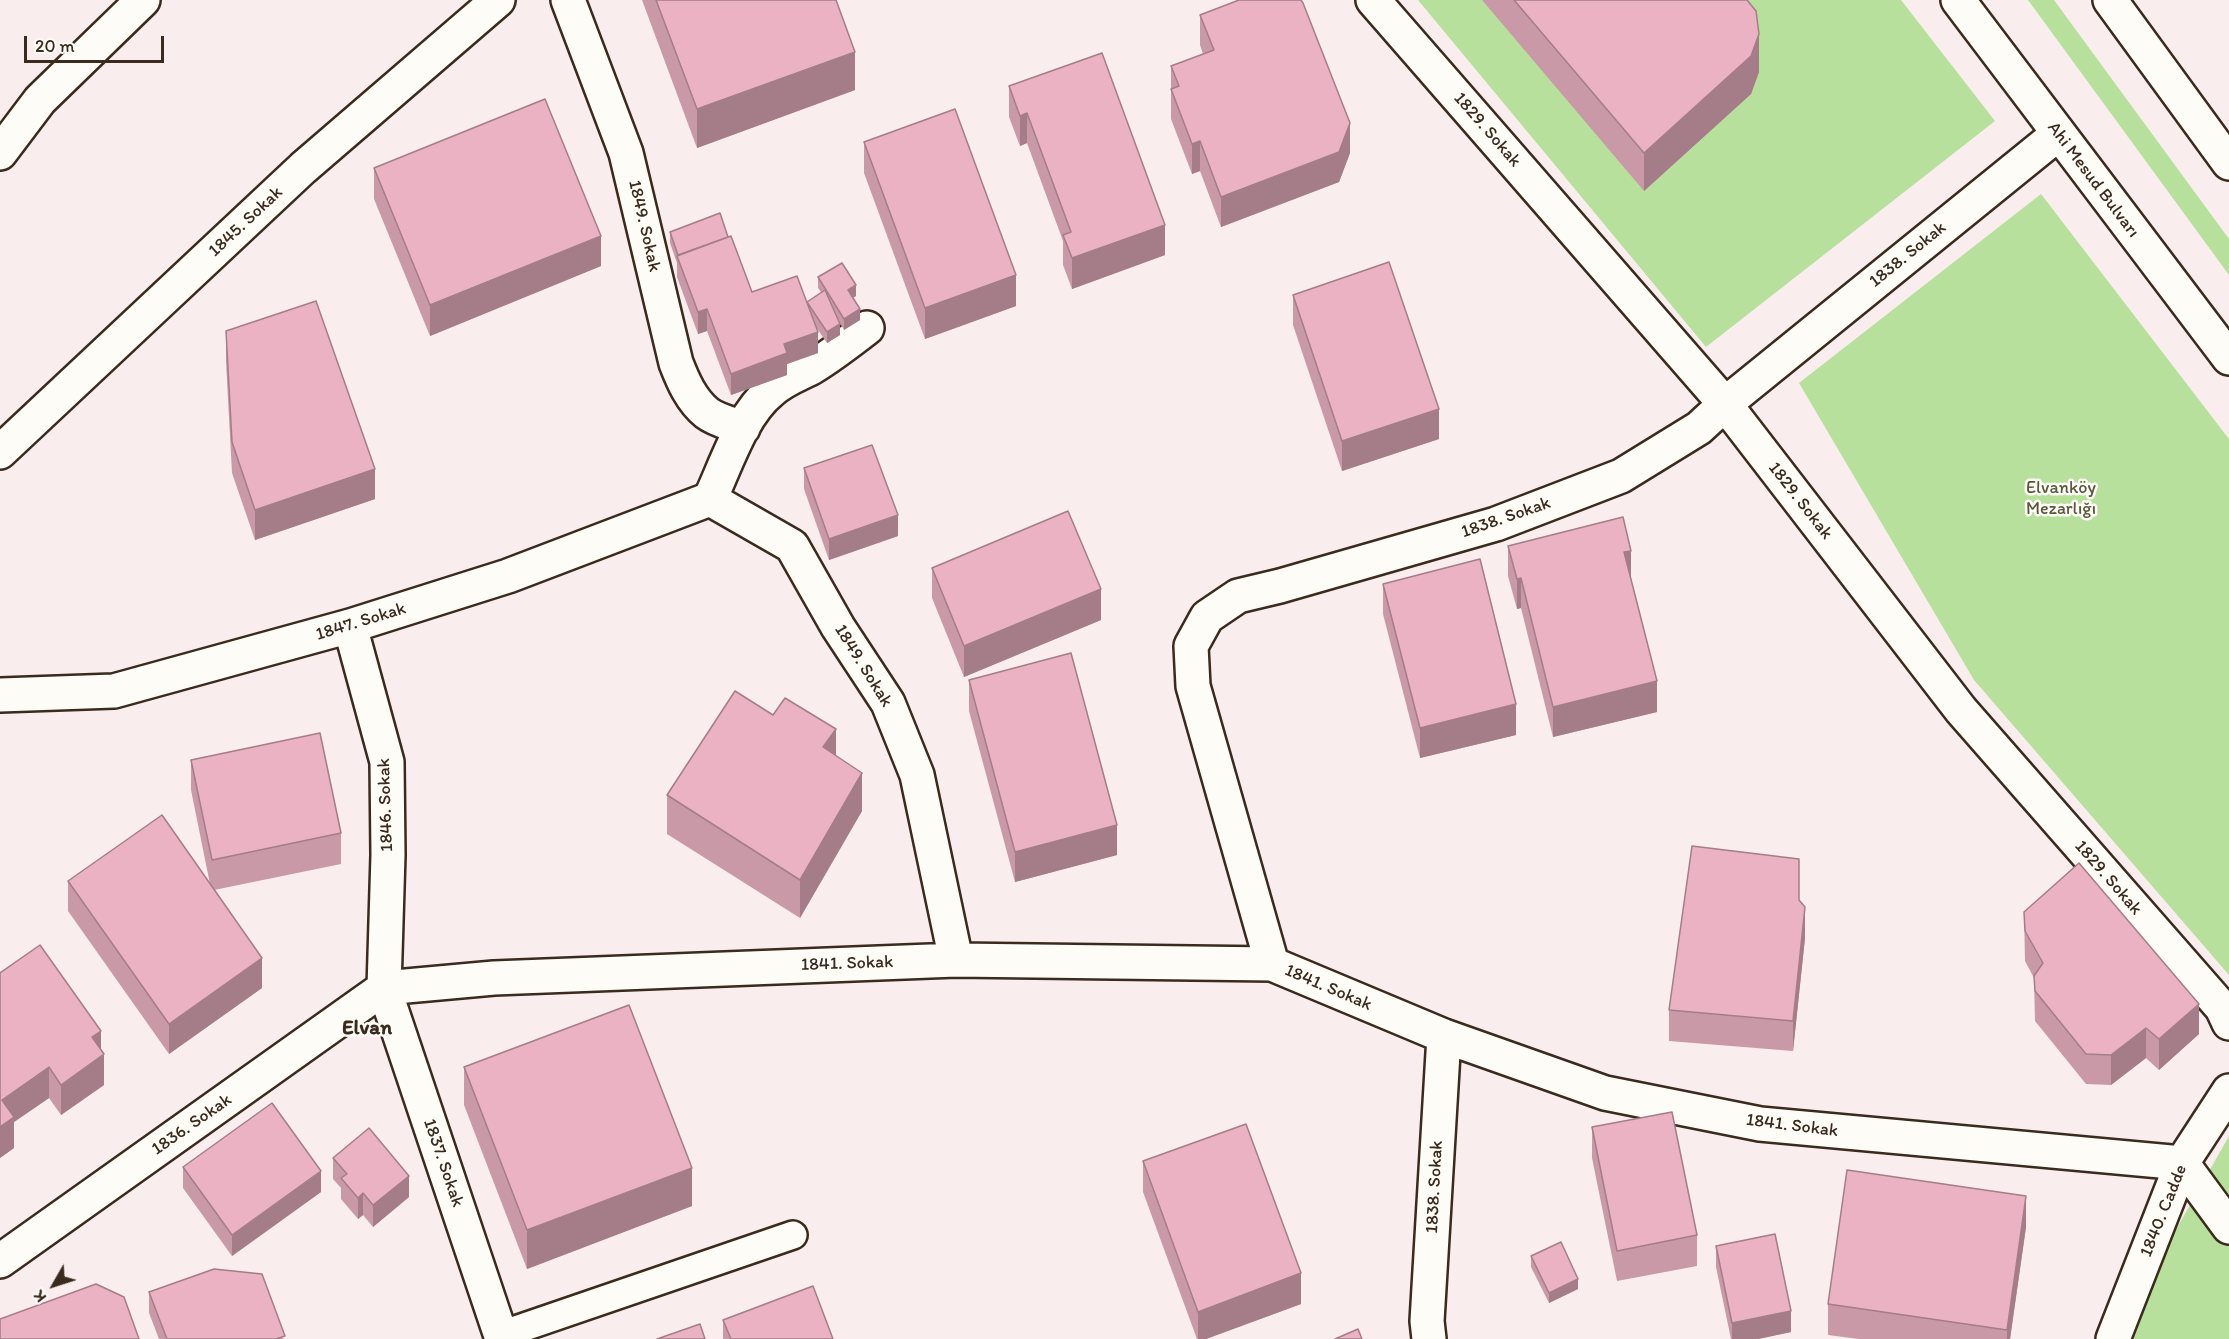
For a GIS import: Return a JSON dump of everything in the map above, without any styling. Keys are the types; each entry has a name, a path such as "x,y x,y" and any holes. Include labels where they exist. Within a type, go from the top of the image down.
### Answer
{"street":[{"path":"0,153 40,100 143,0"},
{"name":"1845. Sokak","path":"0,452 303,168 498,0"},
{"name":"1849. Sokak","path":"568,0 626,153 680,373 695,400 708,414 743,428"},
{"name":"1829. Sokak","path":"1373,0 1725,404 1961,710 2225,1015"},
{"name":"Ahi Mesud Bulvarı","path":"1958,0 2229,358"},
{"path":"2109,0 2229,163"},
{"name":"1838. Sokak","path":"1272,964 1193,686 1191,646 1207,617 1238,596 1496,524 1621,476 1700,428 1725,404 2058,134"},
{"path":"710,499 743,428 754,409 769,392 788,378 809,369 840,350 867,328"},
{"name":"1849. Sokak","path":"710,499 792,546 837,627 888,703 917,775 956,960"},
{"name":"1847. Sokak","path":"0,695 114,690 350,626 508,576 710,499"},
{"name":"1846. Sokak","path":"350,626 387,762 388,855 384,988"},
{"name":"1841. Sokak","path":"384,988 494,978 956,960 1272,964 1444,1036 1605,1093 1760,1124 2182,1163"},
{"name":"1836. Sokak","path":"0,1261 384,988"},
{"name":"1837. Sokak","path":"384,988 497,1338"},
{"name":"1838. Sokak","path":"1430,1339 1427,1321 1444,1036"},
{"name":"1840. Cadde","path":"2113,1339 2182,1163 2229,1091"},
{"path":"2182,1163 2229,1227"}],"lane":[{"path":"497,1338 793,1235"}],"green space":[{"path":"1418,0 1901,0 1995,121 1706,347"},
{"path":"2028,0 2054,0 2229,239 2229,275"},
{"name":"Elvanköy Mezarlığı","path":"2041,194 2229,439 2229,975 1974,680 1799,383"},
{"path":"2229,1136 2229,1339 2132,1339 2173,1235"}],"building":[{"path":"656,0 836,0 855,52 697,109"},
{"path":"1239,0 1301,0 1350,123 1339,152 1221,197 1200,141 1192,144 1171,89 1179,86 1171,66 1214,50 1200,15"},
{"path":"1514,0 1747,0 1756,11 1759,34 1751,56 1644,153"},
{"path":"1102,53 1165,225 1072,258 1063,235 1071,232 1027,113 1020,116 1009,86"},
{"path":"545,99 601,236 430,305 374,168"},
{"path":"955,109 1016,275 925,308 864,142"},
{"path":"720,213 728,237 678,255 670,232"},
{"path":"731,236 752,292 797,276 818,332 784,344 787,353 731,374 707,309 698,312 677,256"},
{"path":"1389,262 1439,409 1342,441 1293,295"},
{"path":"842,263 856,285 848,290 860,309 844,319 818,277"},
{"path":"825,290 840,324 827,332 807,302"},
{"path":"316,301 375,469 255,510 232,442 226,331"},
{"path":"872,445 898,515 829,539 804,468"},
{"path":"1068,511 1101,589 964,646 932,568"},
{"path":"1623,517 1631,551 1624,552 1657,681 1553,707 1521,578 1517,579 1508,546"},
{"path":"1480,559 1516,704 1420,728 1383,584"},
{"path":"1071,653 1117,825 1015,852 969,680"},
{"path":"735,691 773,715 785,698 836,729 823,747 862,773 800,880 667,795"},
{"path":"320,733 341,833 212,860 191,760"},
{"path":"162,815 262,958 169,1024 68,881"},
{"path":"1692,846 1799,859 1799,900 1805,907 1793,1021 1669,1010"},
{"path":"2079,863 2199,1004 2159,1039 2146,1028 2111,1055 2086,1054 2035,991 2034,976 2043,963 2025,931 2024,912"},
{"path":"40,945 101,1031 92,1037 104,1054 61,1085 49,1067 2,1100 14,1117 0,1127 0,973"},
{"path":"629,1005 692,1168 527,1230 464,1067"},
{"path":"272,1103 321,1171 232,1235 183,1167"},
{"path":"1672,1112 1697,1235 1617,1251 1592,1127"},
{"path":"1246,1124 1301,1273 1198,1312 1143,1161"},
{"path":"369,1128 409,1176 373,1205 363,1193 358,1198 341,1178 347,1174 333,1158"},
{"path":"1847,1170 2026,1196 2007,1330 1828,1304"},
{"path":"1775,1234 1791,1311 1732,1323 1716,1246"},
{"path":"1561,1242 1578,1279 1549,1293 1531,1256"},
{"path":"214,1269 262,1274 285,1336 276,1339 167,1339 149,1292"},
{"path":"96,1284 124,1297 139,1339 0,1339 0,1319"},
{"path":"813,1286 833,1339 731,1339 723,1320"},
{"path":"700,1324 705,1339 657,1339"},
{"path":"1358,1329 1362,1339 1335,1339"}],"district":[{"name":"Elvan","path":"367,1029"}]}
